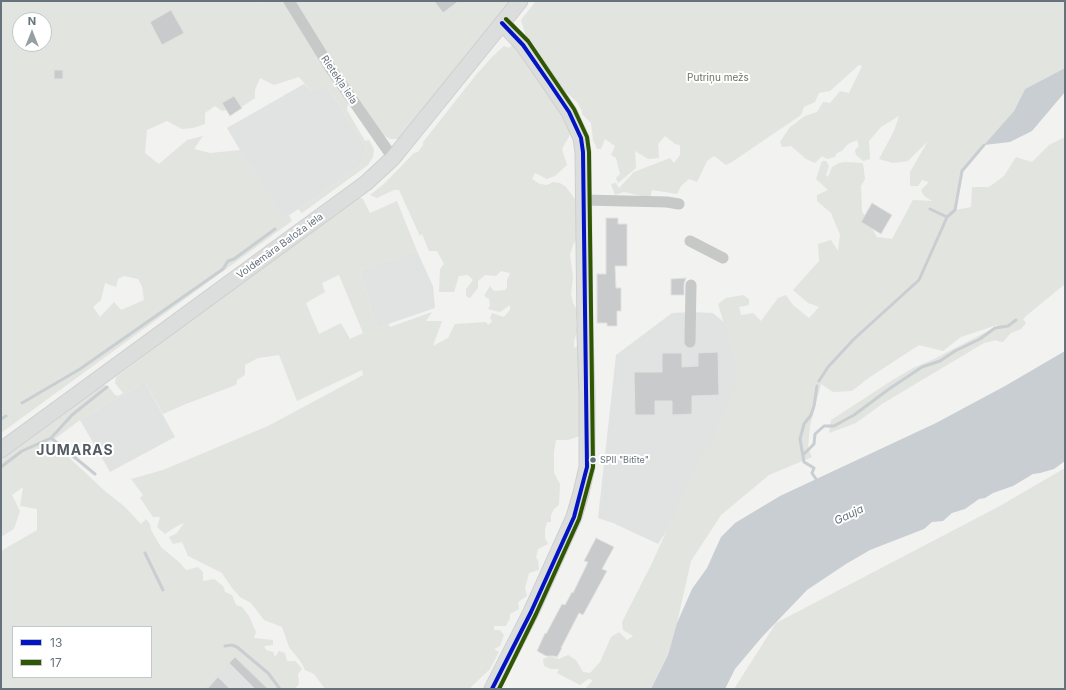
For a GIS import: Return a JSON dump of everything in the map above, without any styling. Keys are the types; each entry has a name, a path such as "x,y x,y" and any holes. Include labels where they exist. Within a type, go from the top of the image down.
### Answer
{"street":[{"name":"Rietekļa iela","path":"288,1 331,69 393,158"},
{"name":"Voldemāra Baloža iela","path":"1,450 366,183 393,158 520,1"},
{"path":"492,689 531,612 574,517 587,467 584,200 583,152 581,138 569,112 523,45 502,23"},
{"path":"584,200 667,202 679,204"},
{"path":"690,241 723,258"},
{"path":"690,342 691,285"}],"shaded area":[{"path":"304,84 311,91 326,85 366,148 360,166 284,219 227,128"},
{"path":"417,251 433,286 435,308 377,328 360,270"},
{"path":"672,313 713,313 732,329 759,391 658,544 613,523 598,518 616,355"},
{"path":"145,382 175,437 110,472 80,420"},
{"path":"229,663 268,689 201,689"}],"green space":[{"path":"1,1 260,1 262,3 264,1 284,1 348,103 347,110 365,141 369,140 374,149 373,157 368,165 302,213 298,209 360,166 366,148 326,85 311,91 299,77 274,85 260,78 255,90 255,98 243,106 222,111 215,106 205,113 205,124 193,128 182,129 167,121 147,130 145,153 159,164 187,140 203,136 194,149 210,153 240,150 284,218 289,215 292,221 1,433","holes":["124,276 138,279 142,286 144,300 121,310 114,302 100,317 93,307 101,300 105,283 116,287 118,279"]},
{"path":"294,1 434,1 443,13 459,1 512,1 400,139 390,139 383,135 336,67"},
{"name":"Putriņu mežs","path":"536,1 1065,1 1065,68 1025,89 1014,111 962,171 955,210 971,207 972,187 989,187 1004,176 1016,157 1032,162 1049,145 1065,137 1065,284 1026,316 1023,319 1026,323 1021,329 1011,333 1003,342 997,340 984,343 882,404 856,423 829,433 831,420 891,381 913,368 934,359 997,325 961,337 943,351 919,345 870,377 852,391 833,392 821,384 810,426 808,448 812,457 769,475 721,515 691,561 668,655 651,689 583,689 586,688 593,680 588,679 580,685 557,673 559,669 551,669 544,666 543,659 550,656 559,659 568,655 576,660 583,672 590,673 600,662 611,637 619,632 627,640 633,636 623,630 622,622 652,563 698,461 713,439 735,387 735,360 718,304 726,298 743,295 749,299 749,305 739,307 741,315 753,313 761,321 778,298 786,295 793,305 809,318 819,307 808,303 793,290 819,261 818,244 831,240 838,251 840,235 831,213 817,201 817,195 828,190 816,179 822,161 826,161 829,166 826,175 828,177 832,167 839,163 863,163 865,179 861,186 862,211 877,237 892,239 913,200 932,201 924,196 921,190 929,182 922,180 918,186 910,186 910,172 928,141 908,161 893,163 879,159 894,131 899,116 881,127 869,141 870,159 863,161 856,155 855,150 859,146 857,140 848,144 842,151 837,153 835,157 827,159 822,156 815,163 806,159 791,146 782,147 780,142 790,127 805,116 817,112 823,102 830,103 840,91 849,93 862,66 859,65 830,91 819,93 815,102 804,107 801,115 732,162 726,165 714,156 707,161 697,182 689,179 681,186 677,194 652,190 650,198 624,192 615,195 611,184 616,183 619,188 634,172 670,158 674,163 680,155 680,145 675,144 665,136 658,144 659,158 648,159 635,151 636,168 618,183 616,178 620,174 616,158 611,155 615,146 605,139 601,149 597,149 593,140 591,123 582,114 577,102 564,90 528,43 521,20"},
{"path":"513,44 557,104 572,131 562,149 567,165 555,176 547,179 535,173 532,179 540,184 547,185 553,182 560,183 566,187 575,199 575,209 580,220 578,237 573,245 570,255 573,277 571,294 573,303 578,312 576,322 577,332 574,341 574,348 581,344 583,435 568,440 556,440 554,452 554,473 560,484 559,505 554,509 551,515 551,522 547,522 545,529 545,538 548,544 538,549 536,558 538,560 539,570 529,573 525,588 527,596 518,602 519,609 510,614 510,618 506,626 494,626 494,630 500,630 504,635 500,646 494,649 499,652 490,669 469,689 325,689 314,674 305,670 301,662 289,647 282,627 264,620 251,603 240,597 222,573 188,556 182,542 173,544 169,537 177,533 184,523 165,534 157,527 160,517 153,517 140,498 143,495 131,479 163,470 268,426 363,375 362,370 297,401 279,355 258,358 245,365 245,375 237,380 236,385 163,414 145,382 80,420 44,447 62,451 106,492 124,506 141,524 146,519 161,547 186,570 198,567 203,572 203,581 214,579 223,586 225,592 232,595 236,605 242,607 249,616 256,632 254,638 273,640 273,645 264,646 266,650 273,652 275,657 279,651 285,653 287,661 295,661 302,669 298,674 299,684 295,689 260,689 230,663 201,689 1,689 1,551 37,530 37,509 20,506 23,487 12,495 20,511 14,529 1,537 1,460 104,385 108,386 115,395 118,396 123,393 115,383 116,377 357,197 363,199 370,213 397,201 417,251 360,270 377,328 388,324 390,327 432,312 426,321 442,321 433,346 448,338 455,324 486,322 488,325 492,322 490,318 492,313 504,317 510,310 510,305 500,312 488,309 490,305 489,299 484,296 490,286 494,291 505,290 507,288 507,280 510,273 501,271 496,276 485,275 478,281 478,288 470,298 466,296 466,289 473,280 468,275 459,276 454,292 439,292 440,269 444,264 437,251 429,251 422,234 420,236 399,190 394,190 377,198 370,195 385,183 414,153 418,152 423,145 423,142 476,75 504,46 509,48","holes":["339,275 363,333 350,339 341,323 319,334 306,303 325,292 322,283"]},
{"path":"1065,468 1065,689 734,689 776,623 998,507"}],"water":[{"path":"1065,68 1065,92 1032,131 1010,142 984,145 1014,111 1025,89"},
{"name":"Gauja","path":"1065,351 1065,461 1054,469 1033,474 1013,486 993,493 985,498 979,499 965,509 952,513 943,521 932,522 924,529 870,550 807,590 762,637 735,669 725,689 651,689 668,655 677,623 692,589 707,568 721,537 735,523 780,496 936,423 1005,386"}],"building":[{"path":"434,1 459,1 443,13"},
{"path":"171,10 184,33 162,45 150,22"},
{"path":"54,70 63,70 63,79 54,79"},
{"path":"234,96 242,108 230,116 222,103"},
{"path":"872,203 892,215 881,234 861,222"},
{"path":"606,218 618,218 618,224 627,224 627,266 615,266 616,288 621,288 621,311 617,311 617,326 607,326 607,323 597,323 597,274 606,274"},
{"path":"686,278 684,284 684,295 671,295 671,279"},
{"path":"718,352 719,395 692,396 692,414 672,415 672,401 655,401 655,415 635,415 634,372 662,372 662,353 682,353 682,367 698,366 698,353"},
{"path":"596,538 614,547 602,569 607,571 583,615 579,613 557,657 546,656 537,651 545,633 546,634 562,604 565,605 572,592 573,593 588,562 584,561"},
{"path":"235,657 268,689 255,689 229,663"},
{"path":"218,677 230,689 207,689"}],"waterway":[{"path":"819,381 828,367 854,339 919,280 947,217 955,210 962,171 984,145"},
{"path":"930,209 947,217"},
{"path":"22,403 80,369 223,269 228,261 234,259 275,229"},
{"path":"803,455 814,444 815,434 824,426 834,426 854,415 922,367 940,361 955,351 980,339 995,328 1008,326 1016,320"},
{"path":"816,479 812,473 814,468 804,462 800,439 804,424 811,415 814,406 817,386"},
{"path":"1,467 22,451 51,438 72,415 107,387"},
{"path":"1,419 6,416"},
{"path":"51,438 95,474"},
{"path":"145,553 163,590"},
{"path":"225,646 232,645 237,647 268,673 280,689"}],"transit line":[{"name":"17","path":"499,689 536,614 579,519 593,467 589,152 587,137 574,109 528,41 506,19"},
{"name":"13","path":"492,689 531,612 574,517 587,467 583,152 581,138 569,112 548,81 523,45 502,23"}],"place":[{"name":"SPII \"Bitīte\"","path":"593,460"}],"district":[{"name":"JUMARAS","path":"75,451"}]}
